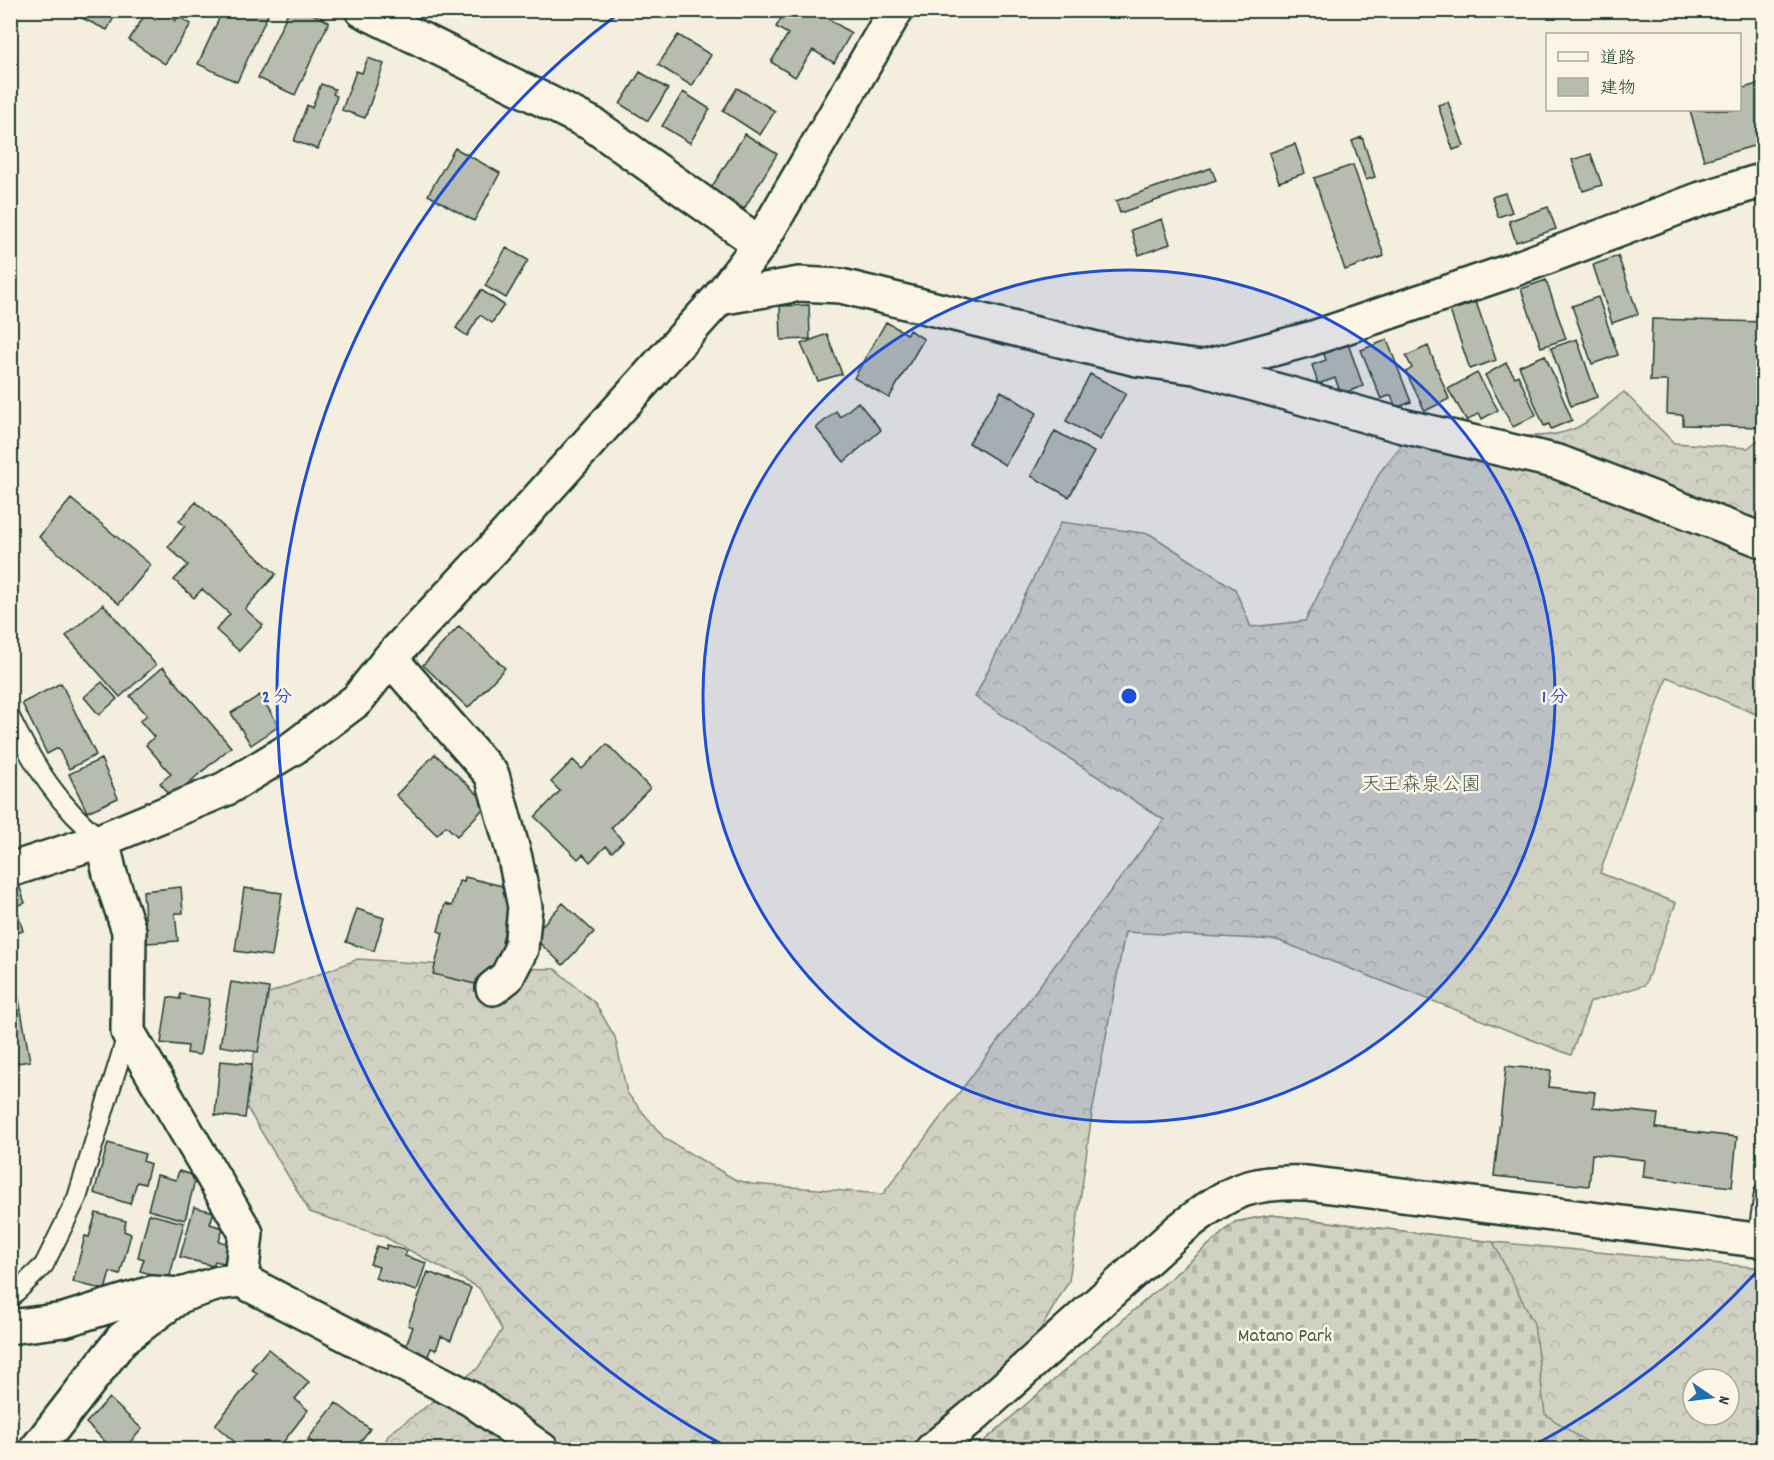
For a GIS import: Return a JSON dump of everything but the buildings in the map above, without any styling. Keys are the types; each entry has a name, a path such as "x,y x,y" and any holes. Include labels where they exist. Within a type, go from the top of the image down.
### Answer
{"street":[{"path":"362,10 592,124 760,244"},
{"path":"10,870 102,840 225,789 293,748 357,700 390,658 493,549 719,298 760,244 896,10"},
{"path":"1200,368 1310,339 1507,272 1701,199 1764,180"},
{"path":"719,298 799,284 841,286 1137,359 1200,368 1403,426 1558,462 1764,541"},
{"path":"390,658 492,775 515,858 525,907 521,949 507,976 493,988"},
{"path":"102,840 110,874 129,931 128,1032 246,1233 241,1280"},
{"path":"932,1449 972,1417 1178,1231 1213,1203 1241,1189 1272,1181 1307,1183 1760,1241"},
{"path":"36,1449 122,1338 181,1295 219,1283 241,1280 471,1399 542,1449"},
{"path":"10,1327 64,1320 152,1293 181,1295"}],"lane":[{"path":"10,717 36,768 80,823 102,840"},
{"path":"10,1298 44,1265 77,1198 128,1032"},
{"path":"1760,1241 1764,1193"}],"green space":[{"name":"天王森泉公園","path":"1624,392 1674,443 1748,448 1763,436 1763,717 1667,677 1600,873 1676,903 1645,985 1590,1002 1571,1055 1277,940 1125,932 1092,1113 1069,1281 1016,1371 930,1449 381,1449 389,1434 478,1368 502,1330 479,1288 383,1236 310,1212 244,1103 267,994 358,959 474,967 555,969 595,1003 615,1037 627,1093 665,1139 736,1180 752,1184 883,1194 1164,820 975,697 1061,522 1150,534 1235,589 1251,627 1305,621 1380,472 1426,415 1520,436 1558,434 1582,425"},
{"name":"Matano Park","path":"1271,1215 1493,1242 1763,1268 1763,1449 975,1450 1235,1222"},
{"name":"Matano Park","path":"1271,1215 1493,1242 1534,1324 1545,1414 1597,1449 975,1449 1235,1222"}]}
